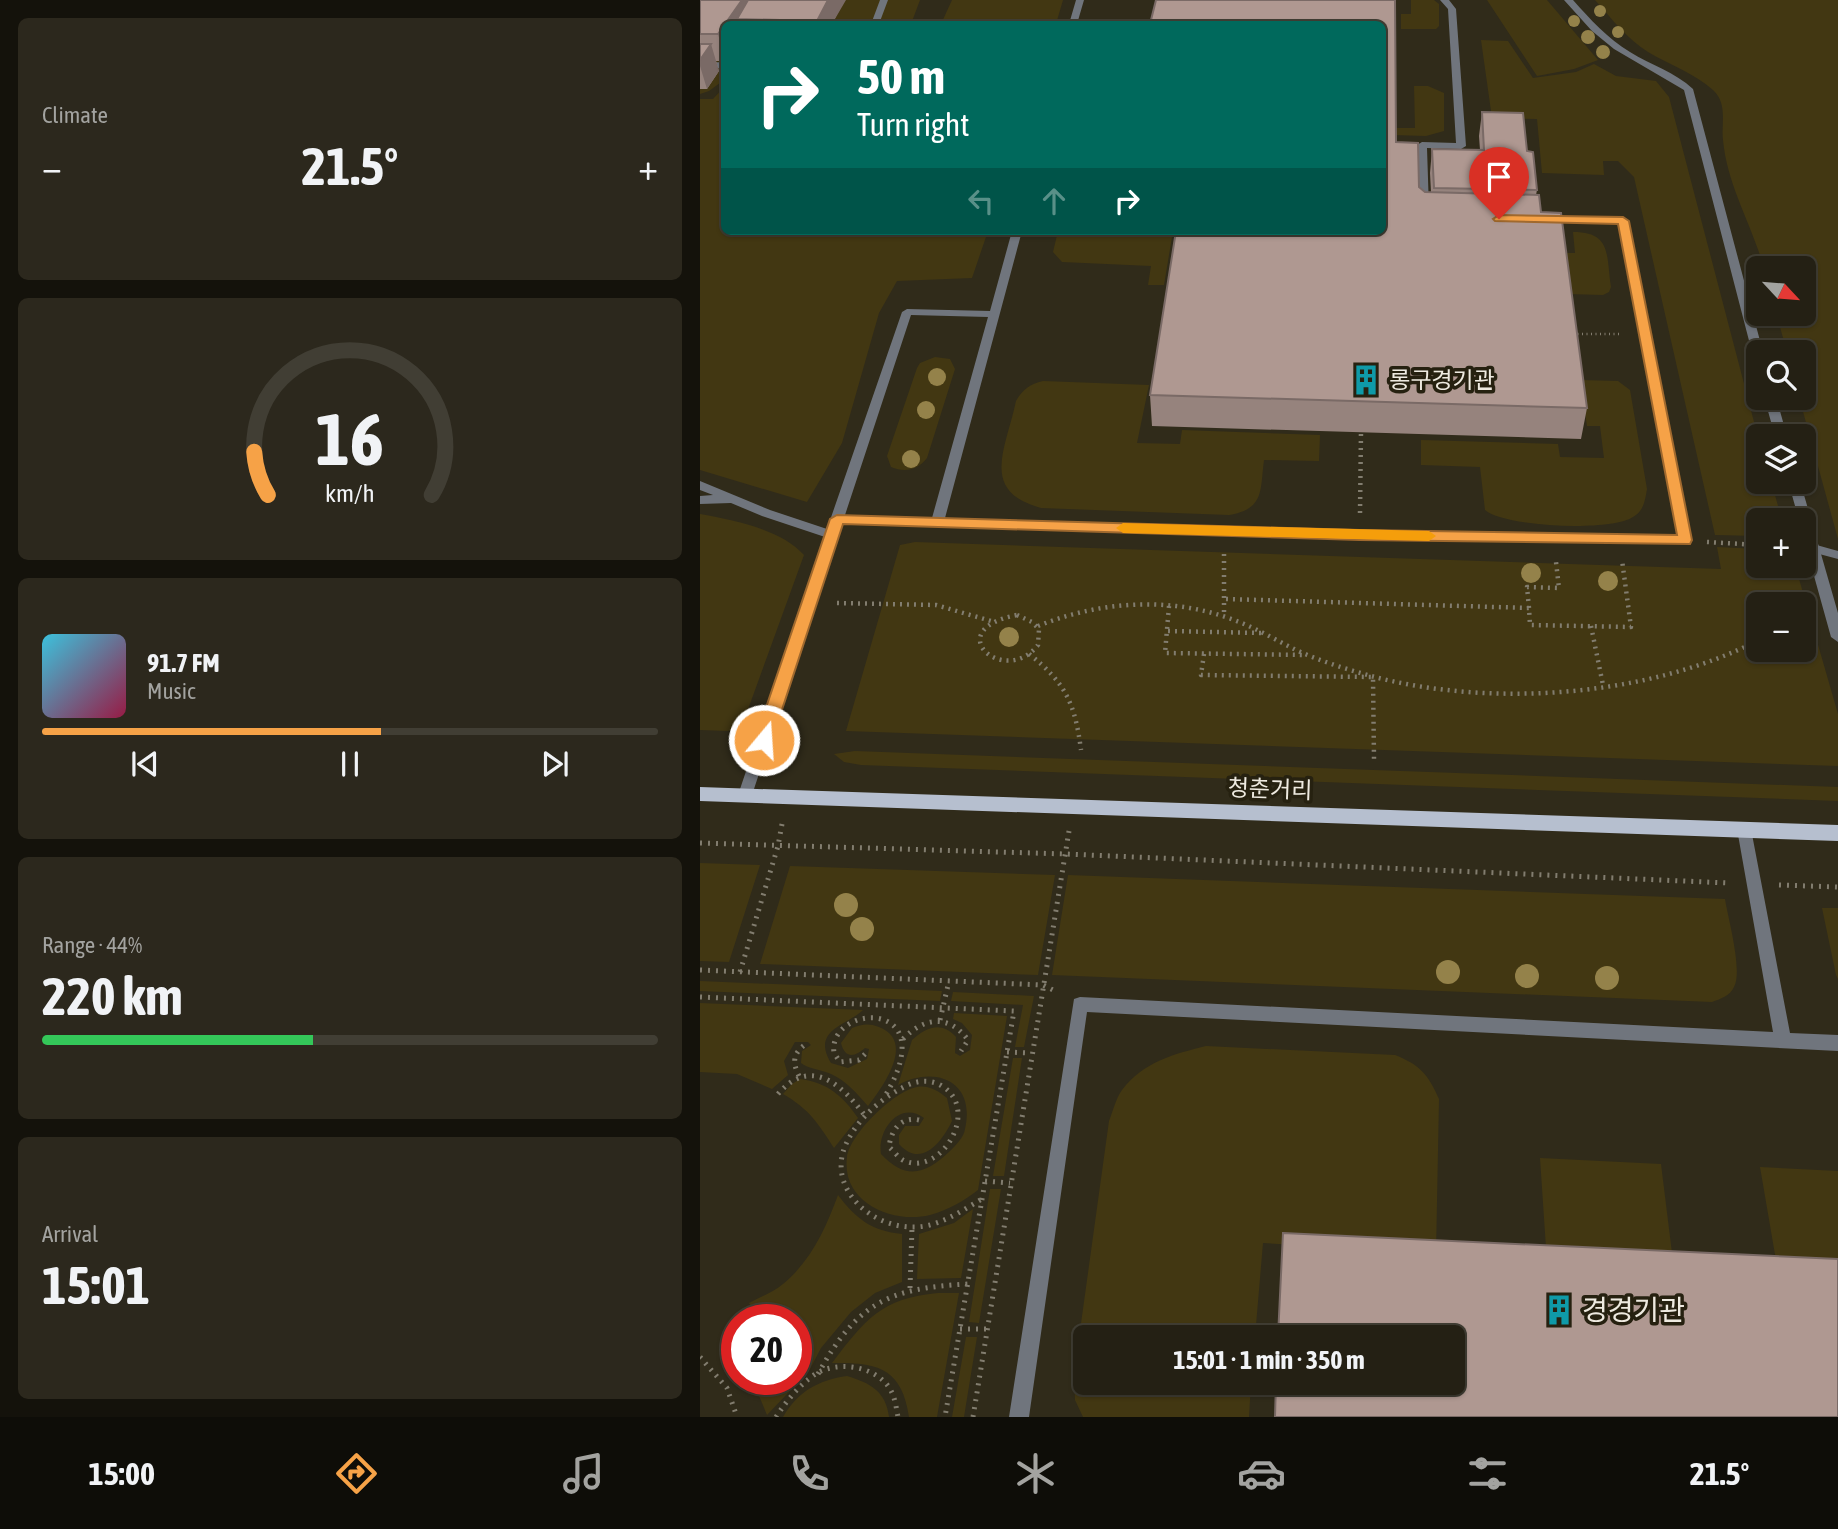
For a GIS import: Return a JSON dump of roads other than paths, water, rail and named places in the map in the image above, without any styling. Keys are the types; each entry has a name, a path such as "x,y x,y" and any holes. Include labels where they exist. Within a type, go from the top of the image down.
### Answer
{"main road":[{"name":"청춘거리","path":"700,794 1838,833"}],"street":[{"path":"875,21 884,0"},
{"path":"1074,21 1080,0"},
{"path":"1437,217 1424,217 1422,145 1461,146 1452,9 1444,0"},
{"path":"1568,0 1598,33 1624,52 1677,80 1688,89 1755,340"},
{"path":"700,66 721,65"},
{"path":"837,519 1360,535 1685,540 1623,221 1530,219"},
{"path":"937,523 1016,235"},
{"path":"745,795 907,312 994,314"},
{"path":"700,485 832,536"},
{"path":"700,500 734,499"},
{"path":"1816,549 1838,555"},
{"path":"1816,559 1838,637"},
{"path":"1744,829 1783,1040"},
{"path":"1019,1417 1080,1004 1838,1043"}],"place":[{"name":"롱구경기관","path":"1366,380"},
{"name":"경경기관","path":"1559,1310"}]}
